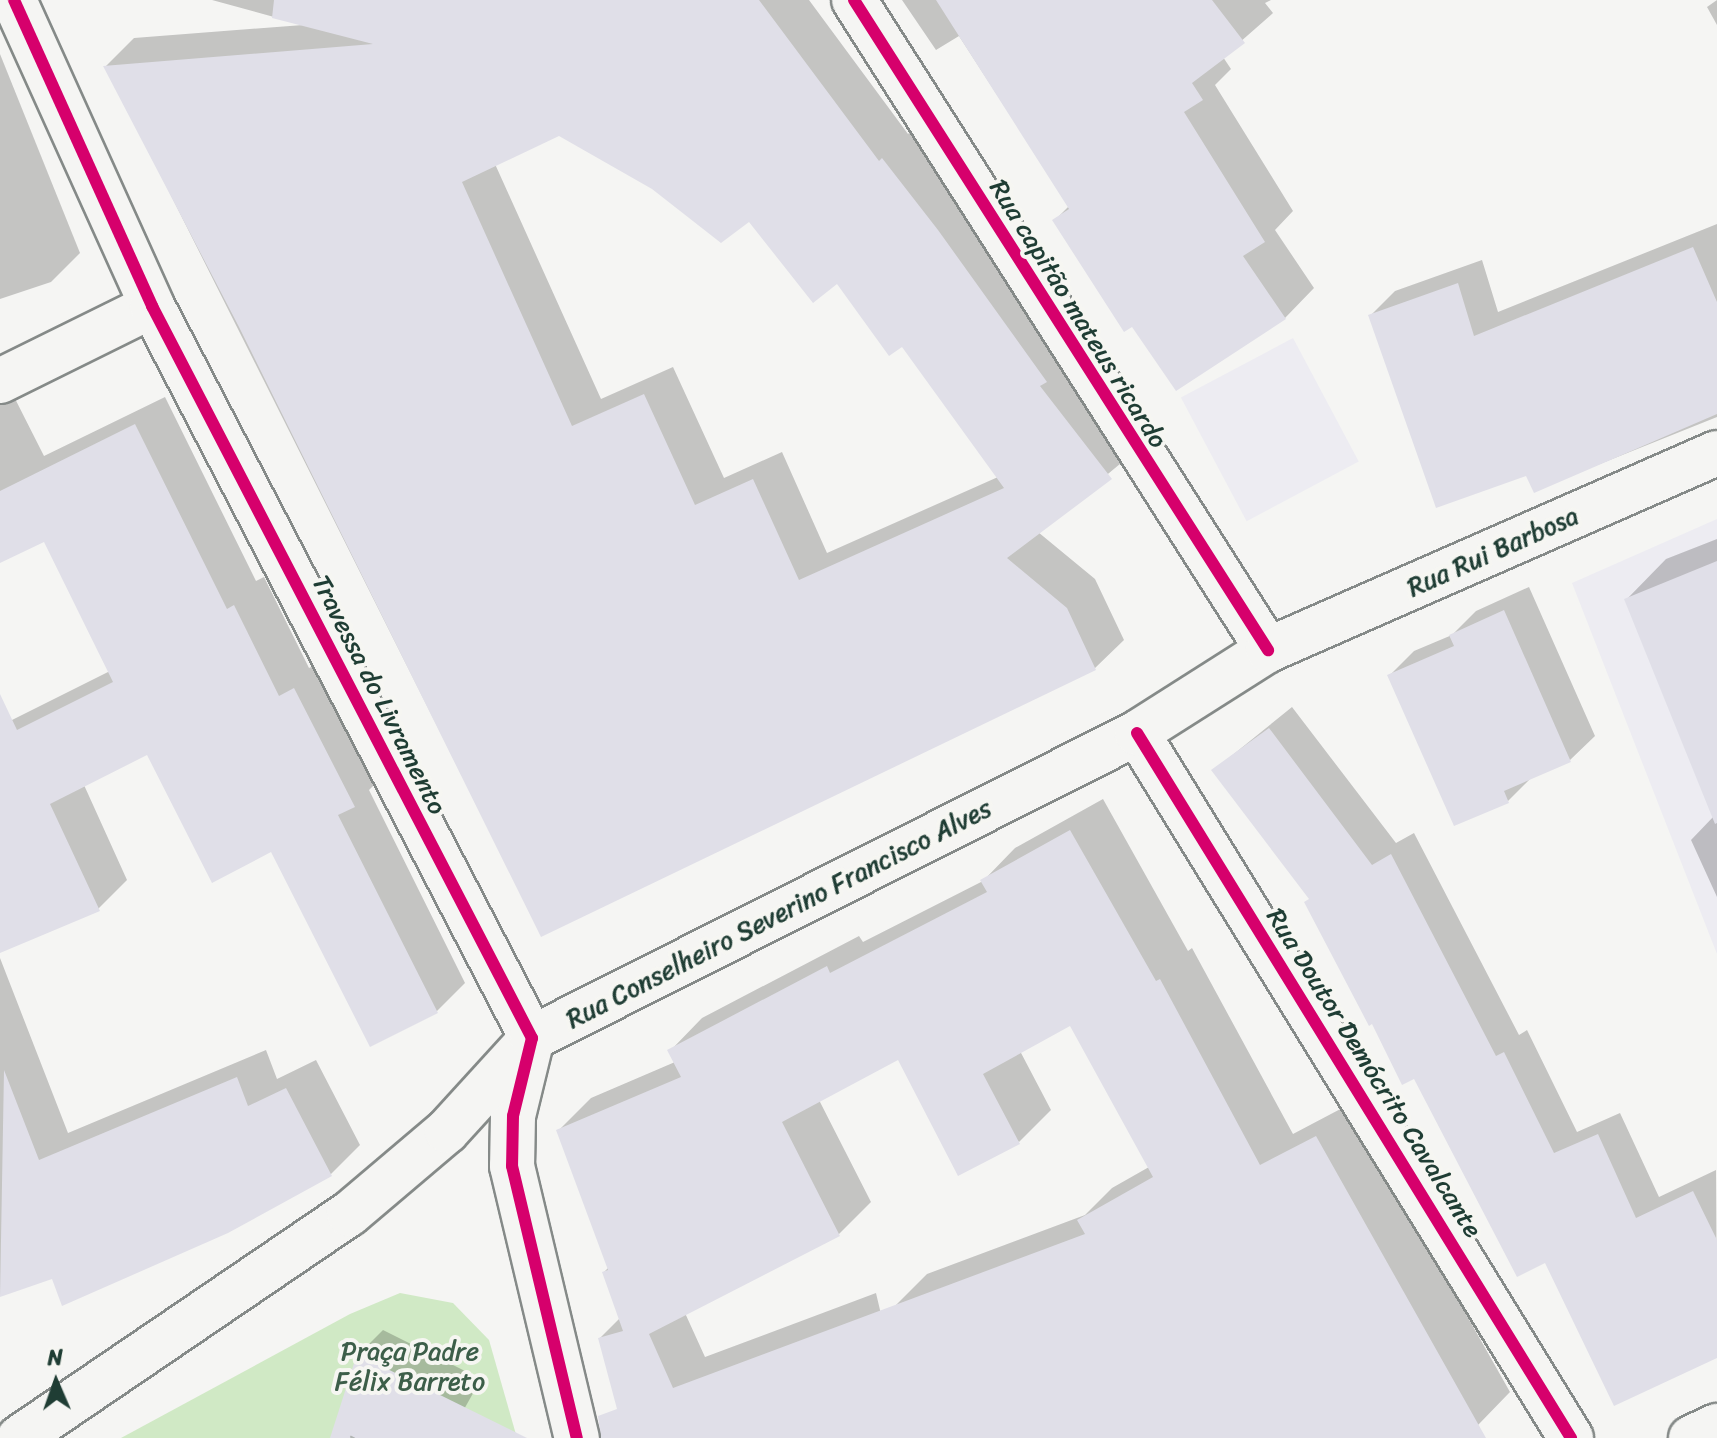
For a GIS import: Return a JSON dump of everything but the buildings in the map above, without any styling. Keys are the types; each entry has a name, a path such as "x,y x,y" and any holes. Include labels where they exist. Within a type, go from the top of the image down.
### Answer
{"street":[{"name":"Travessa do Livramento","path":"14,0 16,40 532,1038"},
{"name":"Rua capitão mateus ricardo","path":"854,0 1253,659"},
{"path":"0,381 152,306"},
{"name":"Rua Rui Barbosa","path":"1173,710 1253,659 1717,453"},
{"name":"Rua Conselheiro Severino Francisco Alves","path":"19,1438 349,1214 447,1131 532,1038 1137,733 1173,710"},
{"name":"Rua Doutor Demócrito Cavalcante","path":"1137,733 1571,1438"},
{"path":"532,1038 513,1116 512,1166 577,1438"},
{"path":"1691,1438 1717,1426"}],"shaded area":[{"path":"1293,338 1359,462 1247,521 1181,398"},
{"path":"1717,519 1717,954 1572,583"}],"green space":[{"name":"Praça Padre Félix Barreto","path":"400,1293 453,1303 489,1340 517,1438 121,1438 350,1314"}],"cycle path":[{"path":"14,0 152,306 532,1038 513,1116 512,1166 577,1438"},
{"path":"854,0 1268,650"},
{"path":"1137,733 1571,1438"}]}
